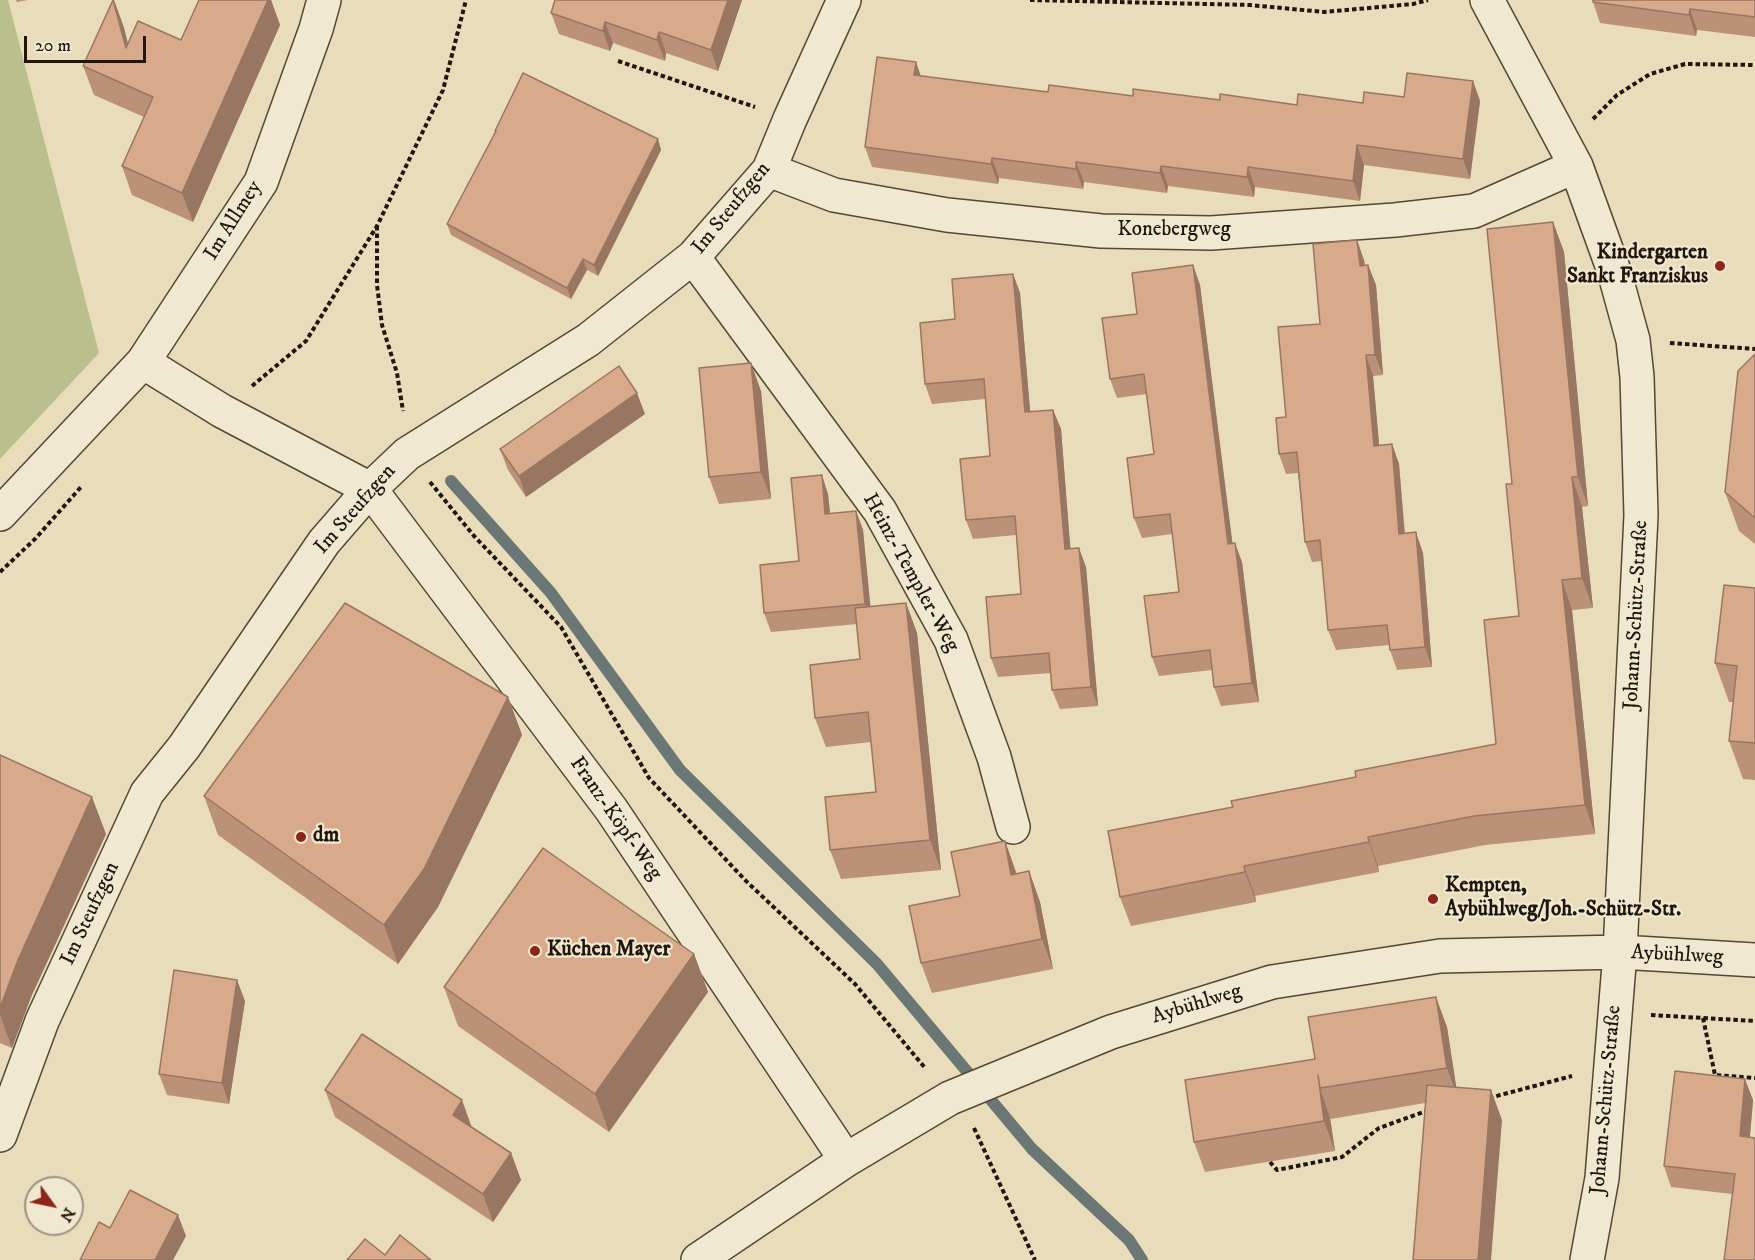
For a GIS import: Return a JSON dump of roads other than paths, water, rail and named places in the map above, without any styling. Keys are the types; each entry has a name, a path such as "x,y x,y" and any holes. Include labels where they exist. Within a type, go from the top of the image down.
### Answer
{"street":[{"name":"Im Allmey","path":"0,514 143,363 261,183 316,29 324,0"},
{"name":"Im Steufzgen","path":"0,1136 42,1021 147,793 184,747 324,542 370,489 406,454 588,340 693,257 769,170 789,119 844,0"},
{"name":"Johann-Schütz-Straße","path":"1487,0 1576,166 1614,271 1633,340 1637,377 1641,515 1620,952 1602,1178 1587,1260"},
{"name":"Konebergweg","path":"769,170 834,195 947,216 1101,231 1211,233 1395,220 1474,211 1576,166"},
{"name":"Heinz-Templer-Weg","path":"693,257 880,511 951,640 994,757 1013,826"},
{"path":"143,363 222,411 370,489"},
{"name":"Franz-Köpf-Weg","path":"370,489 611,809 846,1160"},
{"name":"Aybühlweg","path":"698,1260 846,1160 959,1094 1111,1032 1272,982 1440,956 1620,952 1755,960"}],"waterway":[{"path":"451,481 551,593 680,770 877,964 1032,1149 1129,1240 1142,1260"}],"place":[{"name":"Kindergarten Sankt Franziskus","path":"1720,266"},
{"name":"dm","path":"301,837"},
{"name":"Kempten, Aybühlweg/Joh.-Schütz-Str.","path":"1433,899"},
{"name":"Küchen Mayer","path":"535,951"}]}
